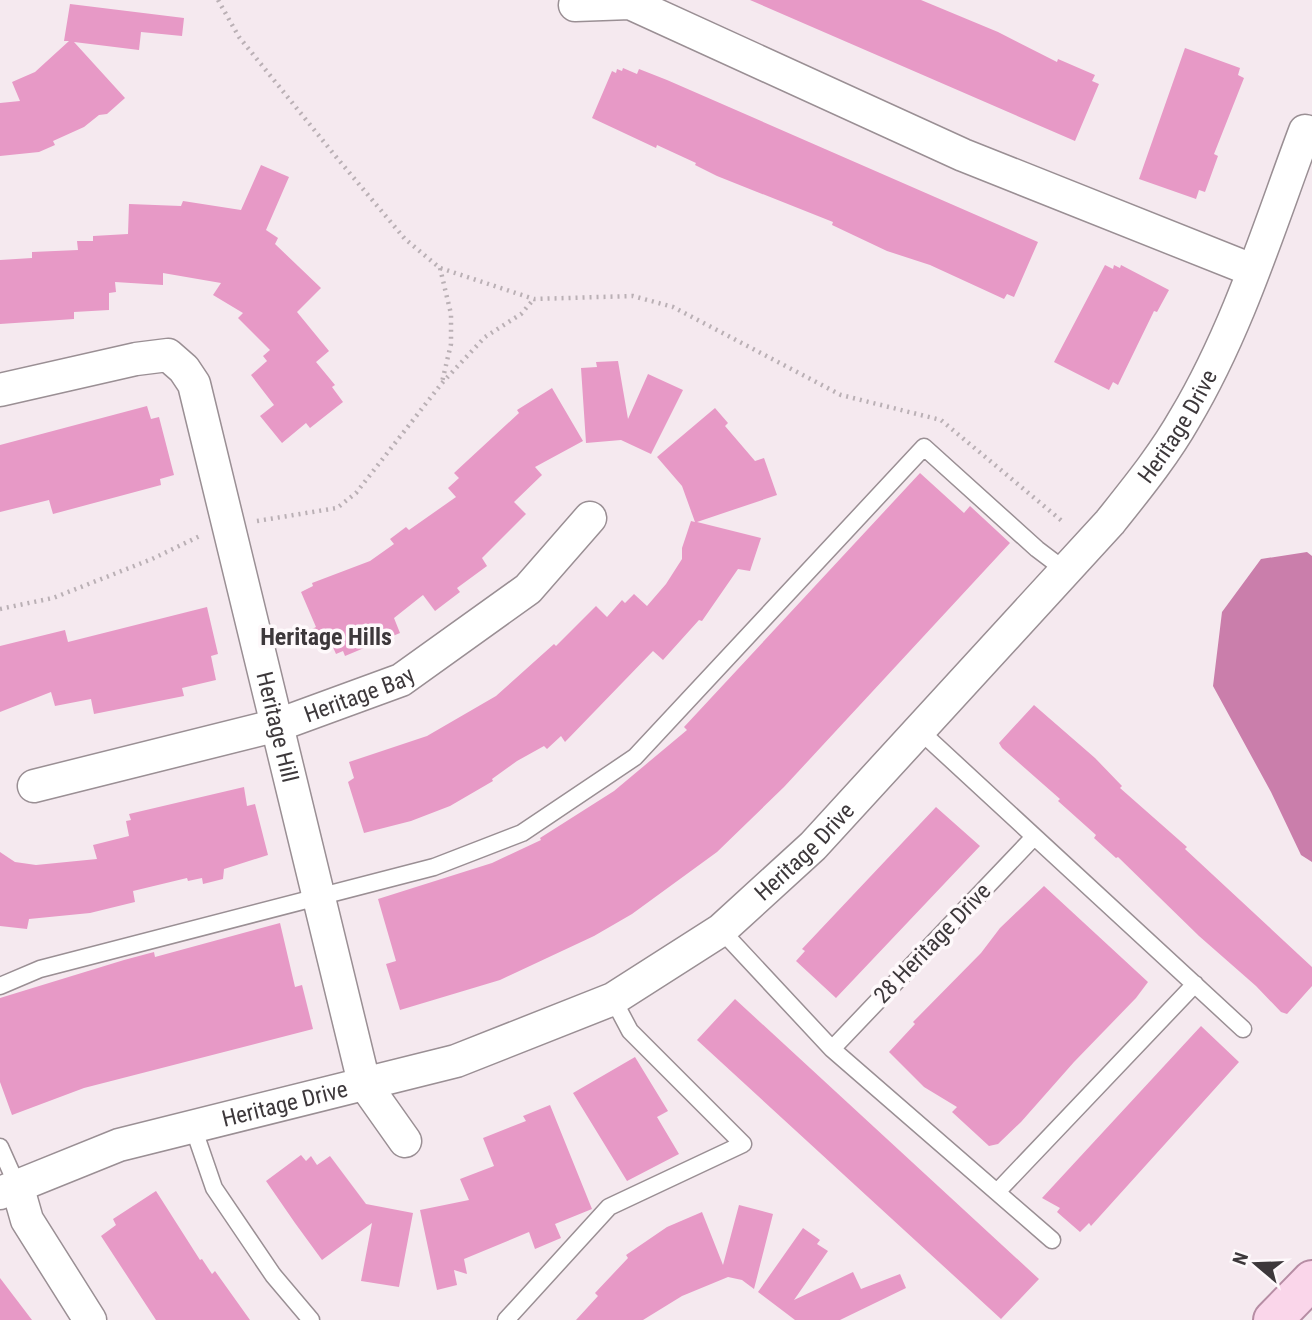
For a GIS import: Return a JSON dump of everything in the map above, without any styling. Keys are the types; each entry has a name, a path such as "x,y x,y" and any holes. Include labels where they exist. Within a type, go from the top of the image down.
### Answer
{"main road":[{"path":"1273,1320 1312,1280"}],"street":[{"path":"575,5 630,3 963,155 1252,270"},
{"name":"Heritage Drive","path":"8,1189 119,1144 456,1061 613,999 721,930 813,846 1066,570 1154,465 1186,417 1213,366 1309,132"},
{"name":"Heritage Hill","path":"0,390 168,355 184,369 194,384 364,1083 405,1141"},
{"name":"Heritage Bay","path":"34,786 278,725 401,680 528,589 590,518"},
{"path":"8,1189 90,1320"}],"lane":[{"path":"0,986 40,969 434,867 522,833 635,757 924,447 1037,549 1066,570"},
{"path":"919,730 1243,1029"},
{"name":"28 Heritage Drive","path":"832,1049 1033,838"},
{"path":"721,930 832,1049 1052,1240"},
{"path":"997,1192 1195,984"},
{"path":"506,1320 610,1207 743,1144 630,1031 613,999"},
{"path":"193,1127 214,1188 273,1275 311,1320"},
{"path":"0,1147 8,1189"}],"path":[{"path":"218,0 239,37 337,158 405,239 440,268 534,299 633,296 673,307 841,395 941,420 1062,521"},
{"path":"440,268 451,314 451,344 442,383"},
{"path":"250,523 337,508 356,493 442,383 485,337 521,313 534,299"},
{"path":"0,608 53,598 152,559 209,532"}],"shaded area":[{"path":"1307,552 1312,556 1312,862 1301,855 1271,792 1213,686 1222,612 1261,559"}],"building":[{"path":"750,0 921,0 998,32 1057,62 1058,59 1095,75 1092,81 1099,84 1075,141"},
{"path":"70,4 184,18 182,36 141,32 139,50 74,42 125,98 107,114 99,115 84,127 53,141 55,145 39,152 0,156 0,103 20,101 12,82 35,72 69,41 64,41"},
{"path":"1185,48 1240,68 1238,75 1244,78 1214,154 1218,156 1205,192 1199,190 1196,199 1139,179"},
{"path":"623,68 637,74 639,69 667,80 1038,242 1014,297 1007,294 1004,299 930,265 887,251 832,225 833,222 717,176 695,165 696,163 657,145 656,148 592,118 612,71 616,73 617,69 622,71"},
{"path":"261,165 289,177 266,230 278,238 275,244 321,288 297,312 329,351 316,362 335,385 332,387 343,402 310,428 306,423 282,443 260,416 274,405 251,375 267,361 263,356 270,350 238,318 243,313 213,295 221,283 163,273 163,285 115,282 116,292 109,293 109,310 74,312 74,319 0,324 0,260 32,258 32,252 78,250 77,241 93,241 93,236 128,234 129,204 181,206 183,201 241,210"},
{"path":"1105,265 1113,269 1114,265 1120,268 1121,265 1169,290 1157,312 1154,311 1118,385 1113,382 1109,390 1054,362"},
{"path":"618,361 628,419 648,374 683,390 651,454 621,440 586,443 581,368 597,367 596,362"},
{"path":"552,388 583,441 535,467 542,475 514,502 526,514 482,558 487,566 457,588 460,592 435,611 423,595 394,618 400,633 345,656 343,651 336,654 332,645 319,651 310,630 316,627 301,592 313,586 312,583 370,561 394,544 390,539 406,527 409,530 456,497 448,488 459,478 454,473 519,413 517,410"},
{"path":"147,406 151,419 159,417 174,475 160,479 161,485 53,514 49,500 0,512 0,445"},
{"path":"715,408 728,423 725,426 755,461 764,458 777,495 697,522 761,538 750,571 738,569 702,621 699,620 663,660 653,651 565,742 561,736 547,749 544,746 517,761 492,779 493,781 450,806 411,821 364,833 348,782 354,778 349,762 427,736 496,696 554,644 556,646 596,606 607,617 622,600 625,603 634,594 647,606 666,584 682,559 682,548 691,521 695,522 682,486 657,457"},
{"path":"920,473 964,513 970,506 1010,543 784,787 717,852 632,914 594,936 500,980 400,1010 386,964 396,961 378,899 492,863 541,840 540,838 614,791 687,730 684,727"},
{"path":"207,607 218,654 211,656 216,680 182,688 184,696 94,714 91,699 55,706 51,692 0,712 0,646 65,630 68,642"},
{"path":"1034,705 1095,758 1122,786 1120,788 1187,847 1185,849 1312,967 1312,986 1287,1014 1281,1012 1118,857 1094,838 1096,835 1058,801 1060,799 1002,748 999,743"},
{"path":"244,787 247,806 255,804 268,855 224,869 223,879 203,884 202,878 188,881 187,878 133,891 135,902 90,913 29,919 27,929 0,926 0,852 15,862 36,865 97,859 93,845 129,836 126,821 131,820 129,814"},
{"path":"936,807 980,846 836,998 796,961 805,951 802,949"},
{"path":"1044,886 1148,982 1021,1122 998,1144 989,1146 952,1112 957,1107 924,1087 889,1052 915,1024 913,1022 981,953 1000,928"},
{"path":"280,923 295,987 302,985 313,1029 84,1088 12,1115 0,1082 0,998 124,960 154,952 155,957"},
{"path":"735,999 1039,1279 1001,1319 697,1040"},
{"path":"1201,1026 1239,1062 1091,1226 1089,1223 1080,1232 1057,1212 1060,1208 1042,1198"},
{"path":"635,1057 668,1111 657,1117 679,1154 627,1181 573,1093"},
{"path":"550,1105 592,1209 555,1224 561,1238 535,1249 529,1232 464,1259 467,1274 454,1270 457,1285 437,1290 420,1210 469,1200 460,1179 494,1166 483,1138 526,1121 523,1116"},
{"path":"301,1155 306,1161 311,1156 317,1165 330,1156 366,1204 413,1213 399,1287 361,1281 372,1223 322,1260 266,1181"},
{"path":"156,1191 200,1260 202,1259 212,1274 215,1271 250,1320 156,1320 101,1236 116,1225 113,1219"},
{"path":"739,1205 773,1214 754,1289 742,1280 728,1277 682,1296 643,1320 576,1320 598,1296 595,1293 628,1258 626,1255 667,1227 702,1212 723,1265"},
{"path":"803,1228 820,1240 817,1244 828,1251 794,1300 853,1272 861,1289 900,1274 906,1288 840,1320 795,1320 758,1292"},
{"path":"0,1278 32,1320 0,1320"}],"district":[{"name":"Heritage Hills","path":"326,637"}]}
